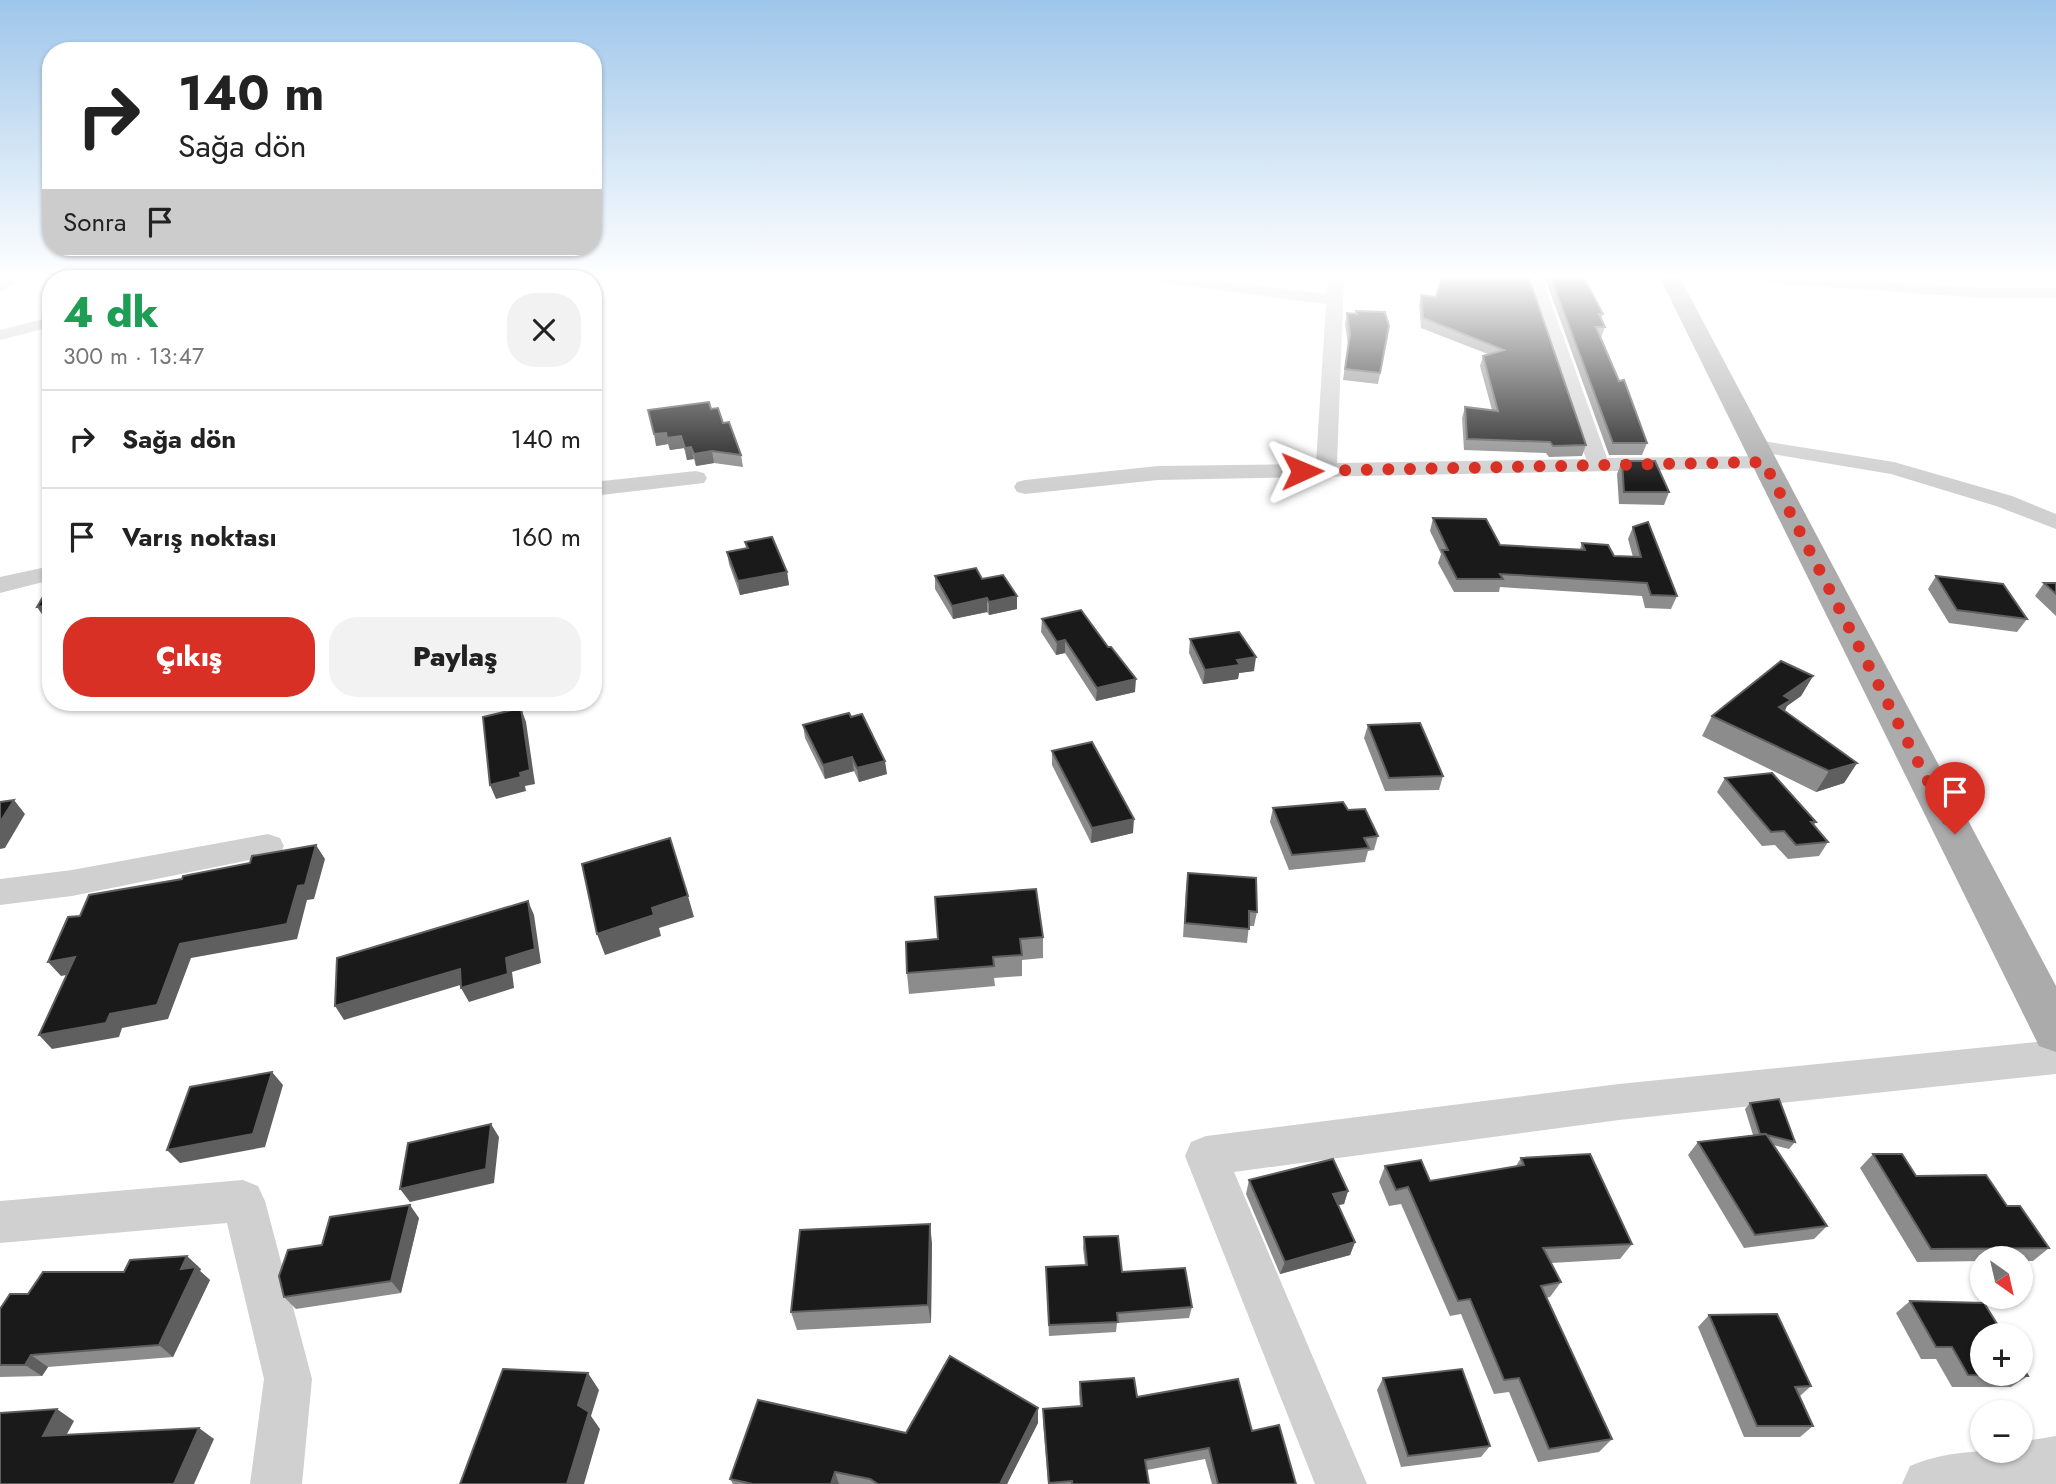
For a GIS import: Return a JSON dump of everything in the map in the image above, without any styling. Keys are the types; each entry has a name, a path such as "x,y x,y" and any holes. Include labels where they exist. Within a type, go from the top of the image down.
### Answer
{"main road":[{"path":"1705,347 2056,1032"}],"street":[{"path":"1326,470 1331,347"},
{"path":"1558,347 1598,464"},
{"path":"1025,487 1158,473 1598,464 1760,454 1894,467 2004,501 2056,522"},
{"path":"602,488 696,478"},
{"path":"0,585 42,574"},
{"path":"0,892 72,883 268,846"},
{"path":"1341,1484 1206,1156 1619,1102 2056,1057"},
{"path":"0,1222 243,1201 288,1379 276,1484"},
{"path":"1928,1484 2056,1462"}],"building":[{"path":"1348,347 1385,347 1380,373 1345,369"},
{"path":"1497,347 1553,347 1586,445 1553,446 1550,442 1467,439 1465,407 1498,411 1483,356 1504,350"},
{"path":"1577,347 1605,347 1619,381 1624,380 1647,443 1613,443"},
{"path":"709,402 711,409 718,408 723,423 729,422 741,455 712,451 694,454 691,447 685,448 681,436 667,438 666,433 654,434 648,410"},
{"path":"1622,461 1655,461 1669,492 1624,492"},
{"path":"1433,518 1486,519 1500,545 1585,550 1582,543 1608,545 1614,556 1641,557 1633,527 1648,522 1677,596 1651,595 1647,583 1500,574 1503,579 1457,579 1442,550 1448,550"},
{"path":"772,537 787,572 738,581 727,552 748,548 745,542"},
{"path":"976,568 982,579 1003,575 1017,596 989,602 987,598 952,606 935,576"},
{"path":"1936,576 2003,584 2027,619 1957,610"},
{"path":"2044,583 2056,583 2056,594"},
{"path":"1081,610 1136,679 1097,688 1065,640 1057,642 1042,619"},
{"path":"1239,632 1256,657 1237,660 1240,665 1205,670 1190,639"},
{"path":"1781,661 1813,676 1784,696 1791,700 1779,707 1857,763 1829,771 1712,716"},
{"path":"521,711 530,770 520,773 521,777 490,785 483,717"},
{"path":"849,713 851,717 862,714 885,761 857,768 852,757 823,765 803,725"},
{"path":"1420,723 1443,776 1389,778 1368,725"},
{"path":"1092,742 1134,819 1092,828 1052,751"},
{"path":"1772,773 1816,822 1811,822 1828,842 1796,845 1784,831 1771,832 1725,778"},
{"path":"14,800 0,822 0,802"},
{"path":"1343,802 1348,810 1365,809 1378,836 1364,838 1369,848 1292,855 1273,808"},
{"path":"670,838 688,896 652,908 654,915 597,934 582,864"},
{"path":"316,845 305,885 298,886 287,924 180,944 157,1005 110,1014 106,1023 39,1035 75,957 48,962 68,917 80,916 89,895 182,879 183,876 250,863 252,856"},
{"path":"1188,873 1256,878 1257,912 1249,911 1249,929 1185,923"},
{"path":"1036,889 1043,937 1020,939 1022,955 993,957 994,966 907,973 906,942 938,939 935,897"},
{"path":"528,901 535,949 506,958 508,974 461,988 460,969 335,1006 337,958"},
{"path":"272,1072 253,1134 167,1150 190,1087"},
{"path":"1779,1099 1795,1142 1760,1134 1750,1103"},
{"path":"491,1124 486,1169 400,1189 408,1143"},
{"path":"1766,1134 1827,1226 1755,1235 1698,1142"},
{"path":"1590,1154 1632,1244 1543,1248 1561,1282 1541,1286 1612,1439 1549,1449 1519,1378 1504,1380 1470,1299 1458,1301 1408,1187 1396,1190 1385,1166 1421,1160 1430,1181 1524,1165 1521,1158"},
{"path":"1873,1154 1902,1154 1916,1176 1986,1175 2007,1206 2020,1206 2049,1248 1970,1246 1970,1249 1931,1249"},
{"path":"1333,1159 1348,1191 1333,1194 1355,1242 1285,1262 1249,1180"},
{"path":"410,1205 391,1281 284,1297 279,1276 288,1250 322,1245 330,1217"},
{"path":"930,1224 928,1305 791,1312 800,1230"},
{"path":"1118,1236 1122,1272 1185,1268 1192,1307 1117,1313 1118,1322 1049,1325 1046,1267 1087,1265 1084,1237"},
{"path":"187,1256 181,1269 196,1267 159,1345 31,1355 25,1365 0,1365 0,1309 10,1294 28,1294 43,1272 124,1272 130,1260"},
{"path":"1910,1301 1970,1303 1970,1309 1988,1309 1996,1323 1970,1323 1970,1375 1952,1347 1936,1347"},
{"path":"1777,1314 1811,1386 1795,1387 1813,1426 1757,1426 1709,1315"},
{"path":"950,1356 1038,1408 1000,1484 878,1484 870,1479 835,1472 831,1484 753,1484 730,1479 758,1400 906,1433"},
{"path":"503,1369 588,1373 578,1405 589,1412 567,1484 460,1484"},
{"path":"1462,1369 1490,1446 1408,1456 1383,1378"},
{"path":"1134,1378 1137,1397 1238,1379 1252,1431 1279,1425 1296,1484 1218,1484 1209,1448 1145,1460 1149,1484 1072,1484 1072,1481 1049,1483 1043,1409 1082,1406 1080,1382"},
{"path":"57,1409 43,1436 199,1428 174,1484 0,1484 0,1413"}],"route":[{"path":"1302,471 1764,462 1955,834"}]}
